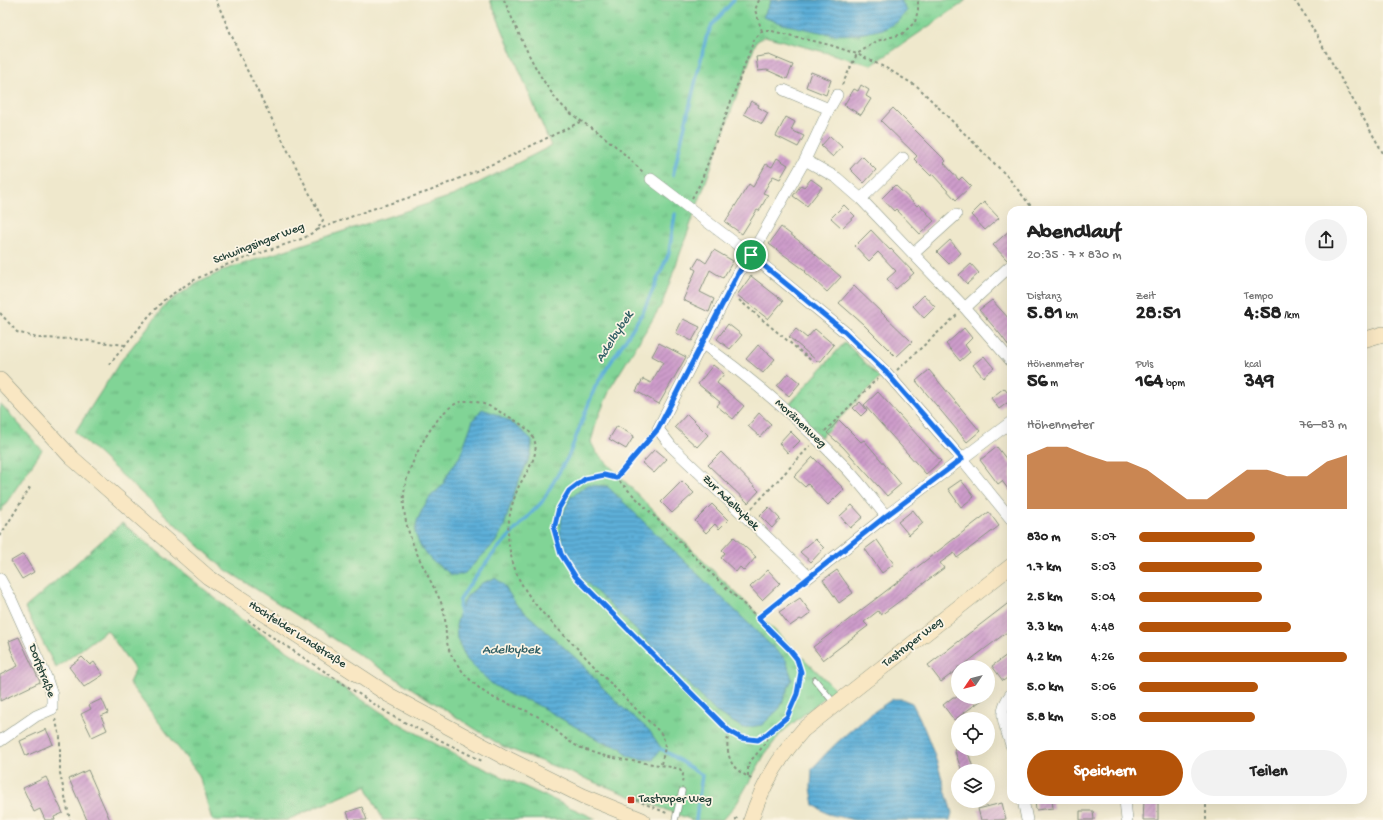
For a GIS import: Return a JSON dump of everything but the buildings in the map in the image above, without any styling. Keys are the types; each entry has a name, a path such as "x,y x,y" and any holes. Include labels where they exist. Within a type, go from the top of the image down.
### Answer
{"main road":[{"path":"1367,339 1383,334"},
{"name":"Hochfelder Landstraße","path":"0,380 71,457 208,577 389,695 504,757 583,796 642,820"},
{"name":"Tastruper Weg","path":"751,820 771,773 786,749 803,730 1007,569"}],"street":[{"path":"784,90 829,109"},
{"path":"658,429 739,272 751,255 805,160 837,95"},
{"path":"861,199 903,158"},
{"path":"805,160 837,178 861,199 965,308 1007,356"},
{"path":"651,179 751,255 845,332 888,374 962,459 1007,515"},
{"path":"913,254 956,215"},
{"path":"965,308 1007,269"},
{"name":"Moränenweg","path":"703,344 734,366 776,401 817,439 848,470 886,516"},
{"path":"809,577 886,516 1007,425"},
{"name":"Zur Adelbybek","path":"658,429 671,446 809,577"},
{"name":"Dorfstraße","path":"0,579 11,599 46,677 52,695 52,709 36,716 0,741"},
{"path":"1007,700 1001,713 1007,732"},
{"path":"1024,804 1027,820"},
{"path":"1125,804 1127,820"}],"lane":[{"path":"815,680 836,704"},
{"path":"675,818 682,791"}],"path":[{"name":"Schwingsinger Weg","path":"109,364 165,299 192,281 224,266 304,238 317,230 323,220 245,66 216,0"},
{"path":"504,0 518,32 540,75 558,101 582,122 608,140 651,179"},
{"path":"759,0 755,10 762,31"},
{"path":"837,95 857,54 877,41 902,34 915,22 918,10 918,2 916,0"},
{"path":"1294,0 1383,153"},
{"path":"317,230 366,211 430,191 504,159 582,122"},
{"path":"739,300 813,362"},
{"path":"744,516 817,439 888,374 965,308"},
{"path":"0,313 17,332 37,338 125,345"},
{"path":"660,764 666,744 664,737 584,656 530,597 520,580 513,563 509,545 508,521 518,488 533,459 535,449 534,439 521,424 488,405 462,401 452,406 434,424 418,451 409,470 404,488 405,516 412,542 440,599 445,616 446,639 452,656 479,688 493,697 543,719 565,738 580,748 625,760 660,764 680,769 682,774 682,791"},
{"path":"616,478 658,429"},
{"path":"604,475 616,478 758,618 797,659 801,672 797,694 787,717 758,740 741,738 729,731 575,576 561,554 554,529 559,508 569,491 585,479 604,475"},
{"path":"0,536 31,486"},
{"path":"758,618 809,577"},
{"path":"52,709 60,736 60,773 70,820"},
{"path":"729,731 726,739 733,765 748,777 748,764 765,744 768,733"},
{"path":"636,800 675,818"},
{"path":"1206,804 1206,820"}],"green space":[{"path":"490,0 966,0 872,65 765,36 756,42 662,304 611,387 597,420 591,442 596,452 701,559 835,689 781,733 765,754 737,803 722,820 692,820 502,746 223,568 75,432 120,362 167,303 194,285 224,270 455,195 551,146"},
{"path":"845,342 880,378 821,437 788,406"},
{"path":"0,403 42,450 0,512"},
{"path":"122,523 252,628 393,720 461,758 596,819 383,820 366,786 287,820 212,820 199,775 129,683 135,670 107,630 56,668 25,608"}],"water":[{"path":"771,0 901,0 907,11 899,21 884,29 859,34 834,35 783,24 763,17"},
{"path":"482,409 503,417 532,440 531,454 516,488 504,526 495,543 463,575 452,575 431,560 420,546 415,533 417,521 430,497 442,486 449,472 460,456 473,420"},
{"path":"587,485 607,486 786,660 792,679 780,708 762,725 743,728 716,712 626,620 582,578 566,552 560,534 562,516 570,498"},
{"name":"Adelbybek","path":"495,578 503,584 516,604 579,661 622,707 649,730 661,748 653,760 628,756 620,747 604,743 532,702 512,696 492,684 467,660 457,639 456,626 460,610 467,596 482,583"},
{"path":"893,699 902,699 912,703 919,716 944,785 952,813 950,820 854,820 828,814 814,805 811,788 812,769 850,731"}],"waterway":[{"name":"Adelbybek","path":"673,175 706,38 712,25 734,0"},
{"name":"Adelbybek","path":"461,616 459,610 460,600 470,584 497,549 542,502 569,455 595,387 643,312 669,253 675,214"},
{"name":"Adelbybek","path":"656,747 665,751 702,775 696,820"}],"place":[{"name":"Tastruper Weg","path":"631,800"}],"route":[{"path":"751,255 845,332 885,371 962,459 886,516 758,618 797,659 801,672 797,694 787,717 758,740 741,738 729,731 716,720 575,576 561,554 554,529 559,508 569,491 585,479 604,475 616,478 658,429 739,272 751,255"}]}
